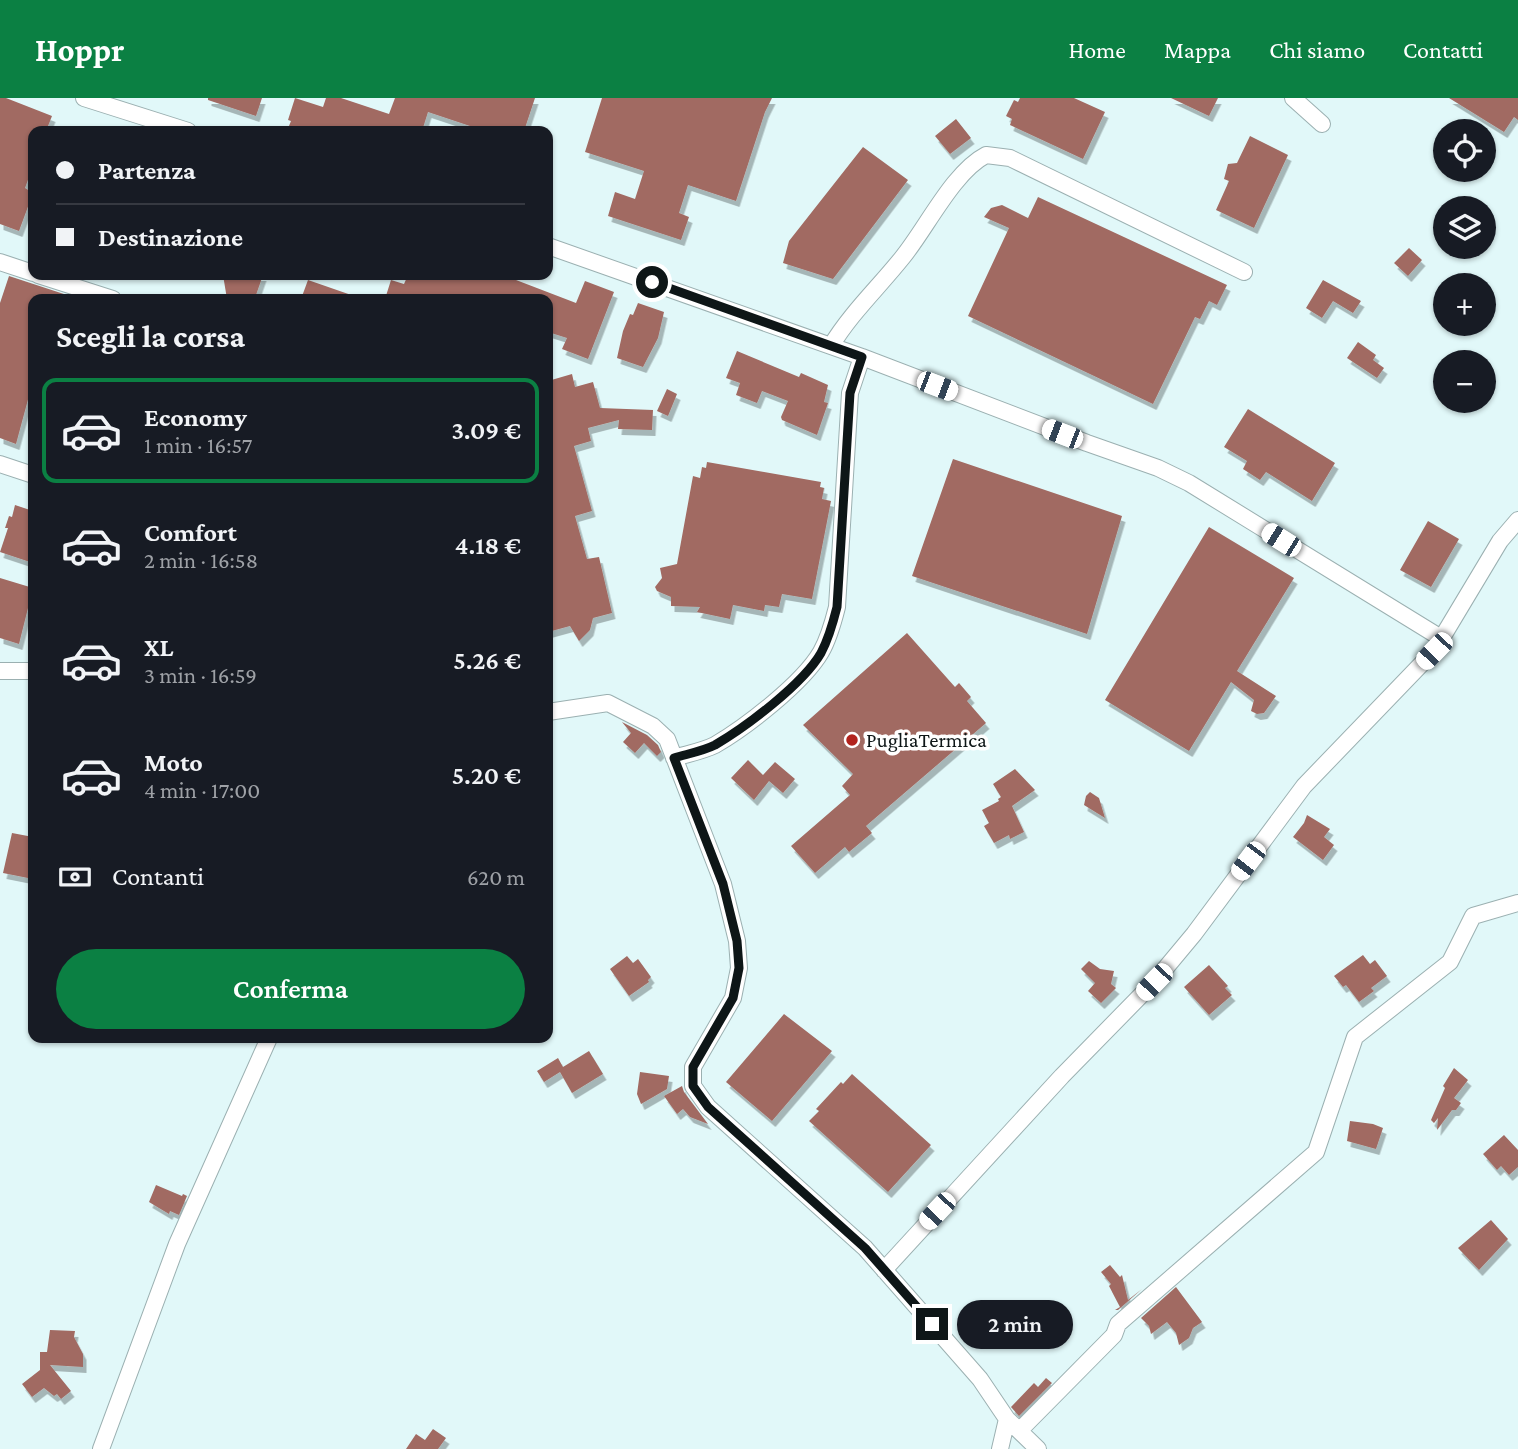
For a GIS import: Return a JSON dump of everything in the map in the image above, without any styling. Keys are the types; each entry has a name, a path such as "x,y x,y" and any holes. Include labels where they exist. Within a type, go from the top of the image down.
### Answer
{"street":[{"path":"84,98 172,126"},
{"path":"1293,98 1322,124"},
{"path":"831,346 845,322 903,257 967,169 986,155 1010,158 1244,272"},
{"path":"553,248 862,357 1169,473 1441,638"},
{"path":"0,262 28,271"},
{"path":"54,280 98,294"},
{"path":"674,758 713,746 763,711 800,678 820,655 837,607 850,393 862,357"},
{"path":"0,464 28,473"},
{"path":"884,1270 1062,1076 1154,982 1194,934 1304,786 1434,651 1500,541 1518,520"},
{"path":"0,671 28,671"},
{"path":"553,711 608,703 657,728 667,739 723,884 737,941 739,968 733,998 693,1067 693,1086 708,1107 865,1248 980,1379 1007,1419 1038,1449"},
{"path":"1020,1430 1114,1335 1118,1324 1316,1152 1354,1037 1450,962 1473,916 1518,903"},
{"path":"101,1449 177,1244 267,1043"},
{"path":"1000,1449 1007,1419"}],"building":[{"path":"0,98 6,98 52,116 48,126 28,126 28,180 25,188 28,190 28,207 19,231 0,224"},
{"path":"208,98 262,98 256,116"},
{"path":"295,98 323,107 326,98 341,98 389,114 395,98 535,98 526,126 470,126 428,112 424,126 289,126 291,121 288,120"},
{"path":"602,98 772,98 736,201 688,185 679,213 689,217 681,240 608,216 615,192 635,199 644,171 585,152"},
{"path":"1020,98 1074,98 1105,112 1083,159 1010,125 1012,119 1006,116 1014,100 1018,102"},
{"path":"1171,98 1218,98 1209,116"},
{"path":"1449,98 1518,98 1518,120 1514,117 1504,132 1496,127 1496,119 1483,119"},
{"path":"956,119 971,138 950,154 935,136"},
{"path":"1250,136 1288,155 1254,228 1216,210 1229,181 1224,179 1228,164 1237,163"},
{"path":"863,147 908,180 833,279 783,263 789,241"},
{"path":"1038,197 1227,285 1217,305 1209,301 1200,319 1195,317 1153,404 968,316 1009,228 984,217 991,208 1002,205 1028,218"},
{"path":"1409,248 1422,260 1408,276 1394,263"},
{"path":"9,276 64,294 28,294 28,399 16,444 0,438 0,303"},
{"path":"224,280 261,280 256,294 226,294"},
{"path":"308,280 348,294 303,294"},
{"path":"391,280 404,284 406,280 516,280 553,294 387,294"},
{"path":"1323,280 1361,301 1353,313 1333,301 1322,318 1306,308"},
{"path":"585,281 614,292 588,359 562,349 567,338 553,334 553,294 576,303"},
{"path":"638,303 664,312 658,338 643,367 617,358 623,331"},
{"path":"1358,342 1376,355 1373,360 1384,368 1377,378 1347,358"},
{"path":"737,351 799,377 801,373 828,385 824,402 828,403 817,435 782,420 788,401 762,391 757,403 736,395 740,383 726,378"},
{"path":"572,374 575,387 593,382 600,408 653,410 652,430 618,429 619,420 588,428 591,441 574,446 592,511 575,516 587,559 599,557 612,613 593,618 590,630 579,641 570,626 553,631 553,380"},
{"path":"667,389 677,394 668,416 657,411"},
{"path":"1248,409 1335,463 1312,501 1266,472 1260,480 1243,469 1247,461 1224,447"},
{"path":"953,459 1122,516 1087,634 912,576"},
{"path":"707,462 821,482 820,487 824,488 822,499 831,501 812,599 782,594 779,607 765,605 764,611 733,605 730,619 697,612 700,607 671,606 671,597 657,591 655,587 662,578 660,568 677,564 693,476 700,478 702,467 706,468"},
{"path":"15,505 28,509 28,561 0,552 9,516 12,517"},
{"path":"1428,521 1459,539 1431,587 1400,570"},
{"path":"1209,527 1294,578 1237,671 1276,696 1264,713 1257,714 1251,711 1254,700 1231,682 1189,751 1105,700"},
{"path":"0,578 28,586 28,608 19,644 0,638"},
{"path":"907,633 955,687 959,683 971,697 967,701 986,723 866,826 872,833 849,852 845,847 815,873 791,846 850,795 842,786 853,774 803,725"},
{"path":"622,722 647,735 658,745 661,752 657,756 644,743 635,753 623,742 631,733"},
{"path":"748,760 763,775 775,762 795,779 783,793 769,781 754,800 731,778"},
{"path":"1015,769 1035,790 1012,806 1024,832 1010,839 1009,835 994,843 984,826 989,823 982,810 999,801 1001,797 993,784"},
{"path":"1090,792 1099,798 1105,818 1084,805"},
{"path":"1307,815 1330,829 1324,837 1334,845 1323,860 1293,837"},
{"path":"12,833 28,836 28,878 3,873"},
{"path":"1363,955 1370,964 1375,960 1387,976 1371,988 1374,991 1359,1002 1346,985 1343,987 1334,976"},
{"path":"627,956 633,963 638,959 651,977 649,982 629,996 610,969"},
{"path":"1089,961 1100,969 1114,971 1111,984 1116,988 1101,1003 1088,991 1095,983 1081,969"},
{"path":"1209,965 1228,986 1225,988 1232,995 1209,1015 1184,987"},
{"path":"784,1014 832,1051 772,1121 726,1082"},
{"path":"589,1051 603,1074 572,1093 560,1072 544,1082 537,1071 558,1058 563,1067"},
{"path":"1454,1068 1468,1080 1454,1098 1461,1103 1437,1130 1438,1118 1434,1123 1431,1120 1445,1088 1443,1086"},
{"path":"640,1072 669,1076 667,1089 641,1104 637,1094"},
{"path":"852,1074 931,1145 888,1192 809,1121 819,1111 816,1109"},
{"path":"682,1086 708,1124 690,1117 683,1109 677,1114 664,1096"},
{"path":"1350,1121 1383,1128 1376,1149 1347,1141"},
{"path":"1504,1135 1518,1150 1518,1167 1509,1175 1501,1166 1497,1170 1483,1154"},
{"path":"156,1185 187,1196 179,1215 170,1211 169,1214 149,1202"},
{"path":"1491,1220 1508,1239 1479,1270 1458,1248"},
{"path":"1110,1265 1120,1277 1122,1275 1128,1300 1142,1289 1118,1310 1115,1310 1120,1307 1109,1286 1111,1284 1101,1272"},
{"path":"1176,1287 1202,1322 1193,1328 1189,1338 1179,1345 1176,1333 1167,1322 1151,1334 1149,1326 1141,1318"},
{"path":"50,1330 75,1331 74,1337 83,1354 83,1367 50,1365 71,1391 61,1399 44,1388 32,1397 22,1384 40,1370 40,1352 47,1352"},
{"path":"1046,1378 1052,1383 1019,1416 1011,1407 1034,1383 1038,1387"},
{"path":"433,1429 446,1438 438,1449 406,1449 416,1434 425,1440"}],"place":[{"name":"PugliaTermica","path":"852,740"}],"route":[{"path":"652,282 862,357 850,393 837,607 820,655 800,678 763,711 713,746 674,758 723,884 737,941 739,968 733,998 693,1067 693,1086 708,1107 865,1248 932,1324"}]}
